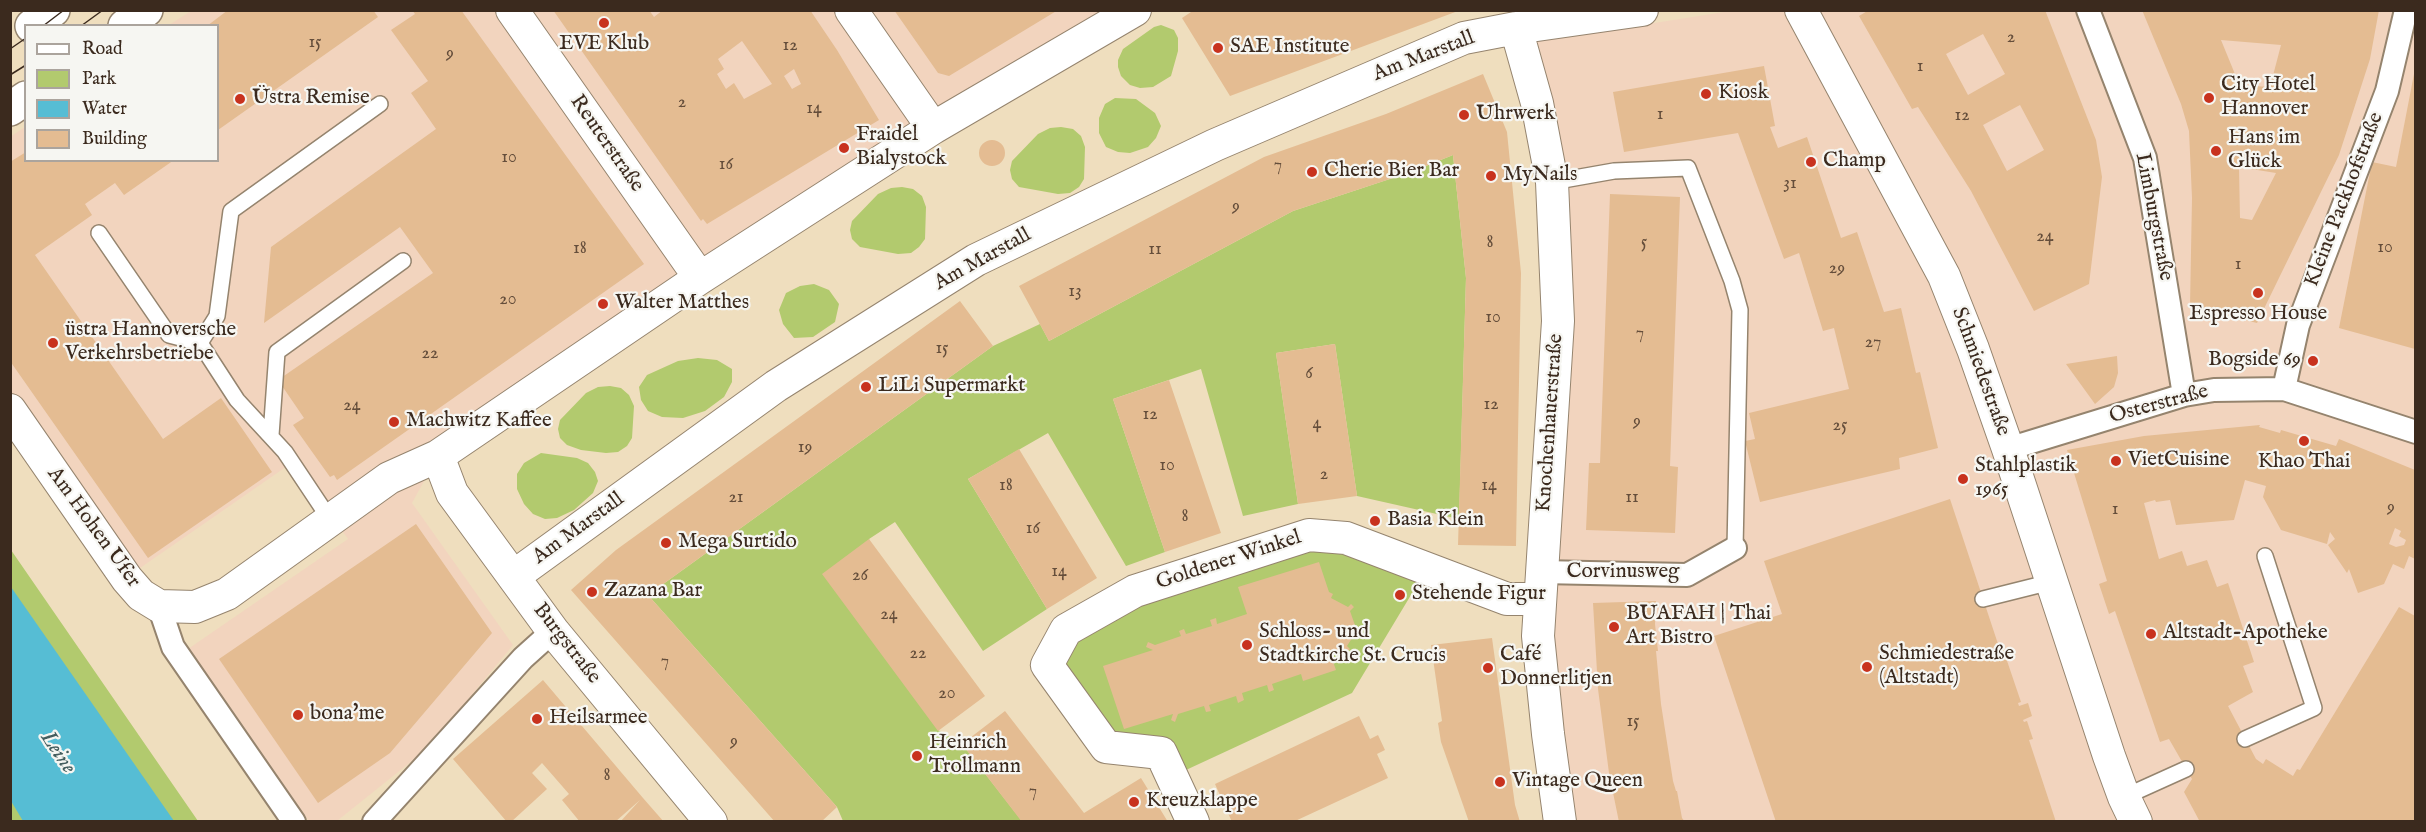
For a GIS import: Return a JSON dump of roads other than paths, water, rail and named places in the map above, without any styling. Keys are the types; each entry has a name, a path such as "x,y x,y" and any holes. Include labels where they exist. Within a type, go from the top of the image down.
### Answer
{"street":[{"path":"35,24 53,10"},
{"path":"128,24 146,10"},
{"name":"Reuterstraße","path":"512,10 700,278"},
{"path":"851,10 933,128"},
{"path":"159,606 195,607 227,594 389,478 438,456 700,278 933,128 1135,10"},
{"name":"Am Marstall","path":"438,456 452,493 514,576 776,386 976,260 1258,126 1464,38 1642,10"},
{"name":"Schmiedestraße","path":"1802,10 1944,276 2008,449 2051,582 2130,809"},
{"name":"Limburgstraße","path":"2088,10 2145,158 2184,395"},
{"name":"Kleine Packhofstraße","path":"2284,389 2298,325 2387,91 2406,10"},
{"name":"Knochenhauerstraße","path":"1516,28 1537,103 1552,182 1558,321 1538,636 1560,822"},
{"path":"10,40 24,31"},
{"path":"10,109 24,99"},
{"name":"Osterstraße","path":"2008,449 2184,395 2214,390 2284,389 2415,432"},
{"name":"Am Hohen Ufer","path":"10,410 127,579 141,595 159,606 173,647 294,822"},
{"name":"Goldener Winkel","path":"1193,822 1161,753 1106,747 1048,666 1066,630 1135,591 1309,535 1346,538 1507,598 1540,586"},
{"name":"Corvinusweg","path":"1540,586 1687,574 1735,548"},
{"name":"Burgstraße","path":"514,576 553,631 711,822"},
{"path":"374,822 523,658 553,631"}],"lane":[{"path":"200,343 217,316 231,212 380,104"},
{"path":"1552,182 1614,171 1688,168 1732,281 1740,310 1735,548"},
{"path":"99,233 169,335 200,343 237,400 293,462 331,521"},
{"path":"271,435 277,352 403,261"},
{"path":"2245,739 2314,708 2265,556"},
{"path":"1983,599 2051,582"},
{"path":"2130,809 2186,769"}],"water":[{"name":"Leine","path":"11,587 174,821 23,821 11,801"}],"tram line":[{"path":"46,24 64,10"},
{"path":"84,24 103,10"},
{"path":"10,49 24,39"},
{"path":"10,75 24,66"}],"place":[{"name":"EVE Klub","path":"604,23"},
{"name":"SAE Institute","path":"1218,48"},
{"name":"Kiosk","path":"1706,94"},
{"name":"City Hotel Hannover","path":"2209,98"},
{"name":"Üstra Remise","path":"240,99"},
{"name":"Uhrwerk","path":"1464,115"},
{"name":"Fraidel Bialystock","path":"844,148"},
{"name":"Hans im Glück","path":"2216,151"},
{"name":"Champ","path":"1811,162"},
{"name":"Cherie Bier Bar","path":"1312,172"},
{"name":"MyNails","path":"1491,176"},
{"name":"Espresso House","path":"2258,293"},
{"name":"Walter Matthes","path":"603,304"},
{"name":"üstra Hannoversche Verkehrsbetriebe","path":"53,343"},
{"name":"Bogside 69","path":"2313,361"},
{"name":"LiLi Supermarkt","path":"866,387"},
{"name":"Machwitz Kaffee","path":"394,422"},
{"name":"Khao Thai","path":"2304,441"},
{"name":"VietCuisine","path":"2116,461"},
{"name":"Stahlplastik 1965","path":"1963,479"},
{"name":"Basia Klein","path":"1375,521"},
{"name":"Mega Surtido","path":"666,543"},
{"name":"Zazana Bar","path":"592,592"},
{"name":"Stehende Figur","path":"1400,595"},
{"name":"BUAFAH | Thai Art Bistro","path":"1614,627"},
{"name":"Altstadt-Apotheke","path":"2151,634"},
{"name":"Schloss- und Stadtkirche St. Crucis","path":"1247,645"},
{"name":"Schmiedestraße (Altstadt)","path":"1867,667"},
{"name":"Café Donnerlitjen","path":"1488,668"},
{"name":"bona'me","path":"298,715"},
{"name":"Heilsarmee","path":"537,719"},
{"name":"Heinrich Trollmann","path":"917,756"},
{"name":"Vintage Queen","path":"1500,782"},
{"name":"Kreuzklappe","path":"1134,802"}]}
